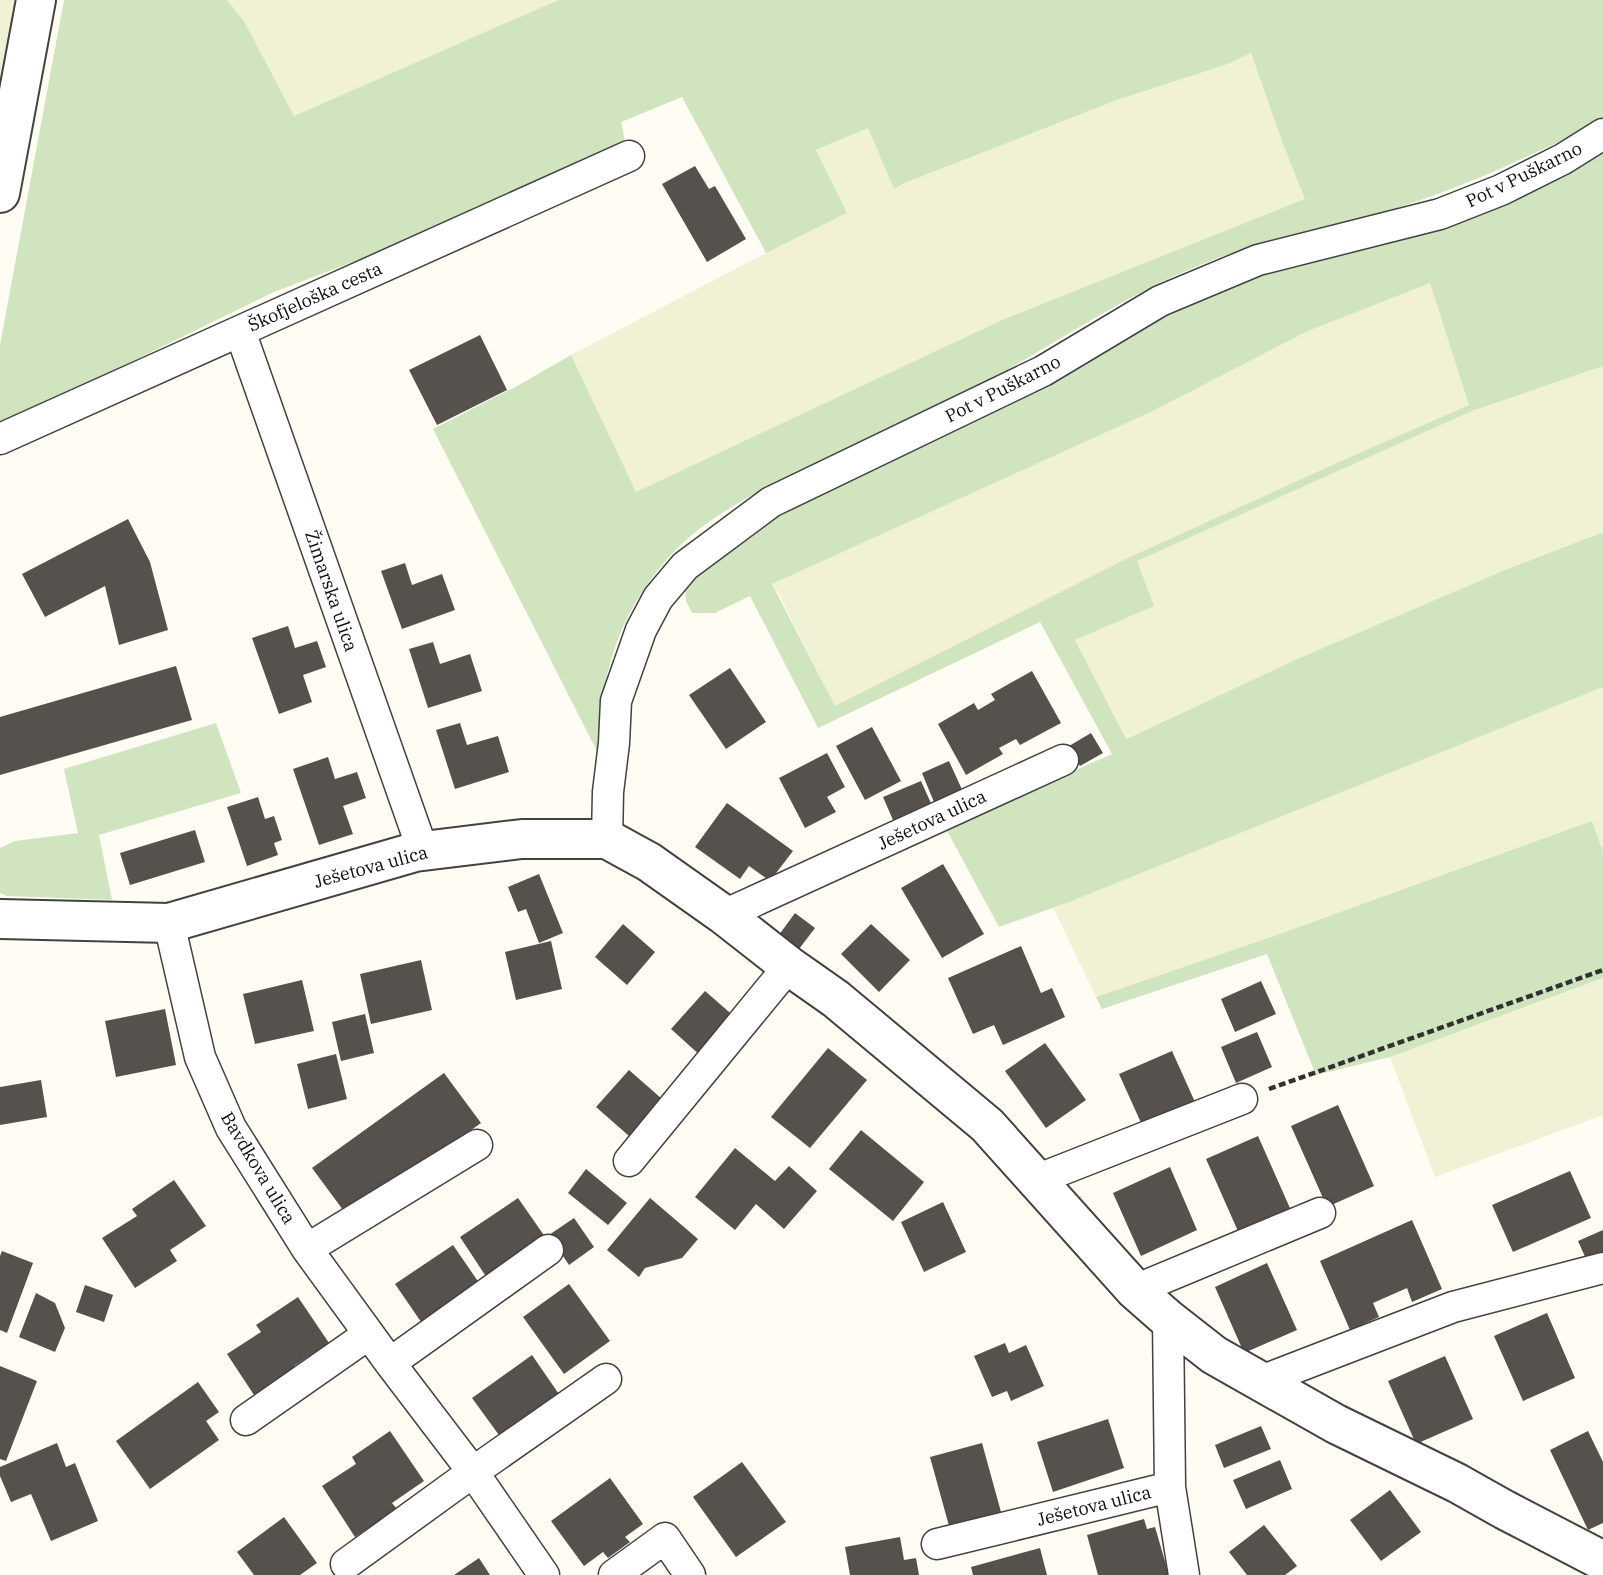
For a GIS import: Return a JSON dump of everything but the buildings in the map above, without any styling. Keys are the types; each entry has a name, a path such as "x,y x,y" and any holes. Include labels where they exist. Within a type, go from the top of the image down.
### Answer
{"street":[{"path":"0,192 36,0"},
{"name":"Pot v Puškarno","path":"607,839 616,701 641,630 657,598 685,566 771,502 1043,371 1160,301 1258,260 1440,214 1501,190 1563,159 1603,134"},
{"name":"Škofjeloška cesta","path":"0,439 629,156"},
{"name":"Žimarska ulica","path":"240,331 423,851"},
{"name":"Ješetova ulica","path":"724,915 1063,760"},
{"name":"Ješetova ulica","path":"0,919 169,923 415,852 522,839 607,839 649,862 836,999 988,1125 1135,1290 1214,1354 1336,1424 1457,1483 1603,1561"},
{"name":"Bavdkova ulica","path":"169,923 200,1057 231,1128 307,1249 473,1472 544,1575"},
{"path":"629,1161 789,967"},
{"path":"1036,1180 1242,1099"},
{"path":"307,1249 477,1145"},
{"path":"1135,1290 1320,1213"},
{"path":"390,1363 548,1250"},
{"path":"1261,1381 1453,1307 1603,1268"},
{"name":"Ješetova ulica","path":"937,1545 1170,1487 1168,1319"},
{"path":"246,1420 369,1334"},
{"path":"346,1564 606,1379"},
{"path":"1170,1487 1184,1575"},
{"path":"614,1575 665,1538 690,1575"}],"path":[{"path":"1242,1099 1603,970"}],"green space":[{"path":"0,0 17,0 0,88"},
{"path":"64,0 227,0 244,21 294,116 558,0 1603,0 1603,117 1558,142 1443,192 1353,221 1249,247 1178,274 1115,307 976,388 797,472 731,507 678,547 634,604 607,676 600,729 600,757 433,429 571,355 636,492 1002,320 1305,199 1251,53 1228,64 1117,100 894,189 868,128 816,150 847,213 766,253 682,97 621,122 625,141 426,234 274,292 0,423 0,345"},
{"path":"227,0 558,0 294,116 244,21"},
{"path":"1251,53 1283,144 1306,199 1002,320 635,493 571,355 847,213 816,150 868,128 895,189 1117,100 1228,64"},
{"path":"1603,149 1603,366 1472,411 1137,561 1154,606 1075,640 1126,739 1297,659 1505,570 1603,532 1603,687 1069,902 999,927 945,827 1112,754 1040,622 818,728 750,596 715,613 692,613 686,601 685,587 734,544 776,517 1004,405 1183,303","holes":["1430,283 1469,405 1130,557 835,706 772,584 1153,411 1308,331"]},
{"path":"1430,282 1470,405 1130,557 835,707 772,584 1153,411 1308,331"},
{"path":"1603,366 1603,532 1505,570 1297,659 1125,739 1075,640 1154,606 1136,561 1472,411"},
{"path":"1603,687 1603,852 1592,821 1096,997 1053,907"},
{"path":"216,723 241,793 99,835 112,900 7,896 0,893 0,848 15,841 78,833 64,769"},
{"path":"1592,821 1603,852 1603,978 1390,1057 1316,1075 1267,954 1102,1009 1096,997 1271,937"},
{"path":"1603,978 1603,1115 1435,1177 1390,1057"}]}
